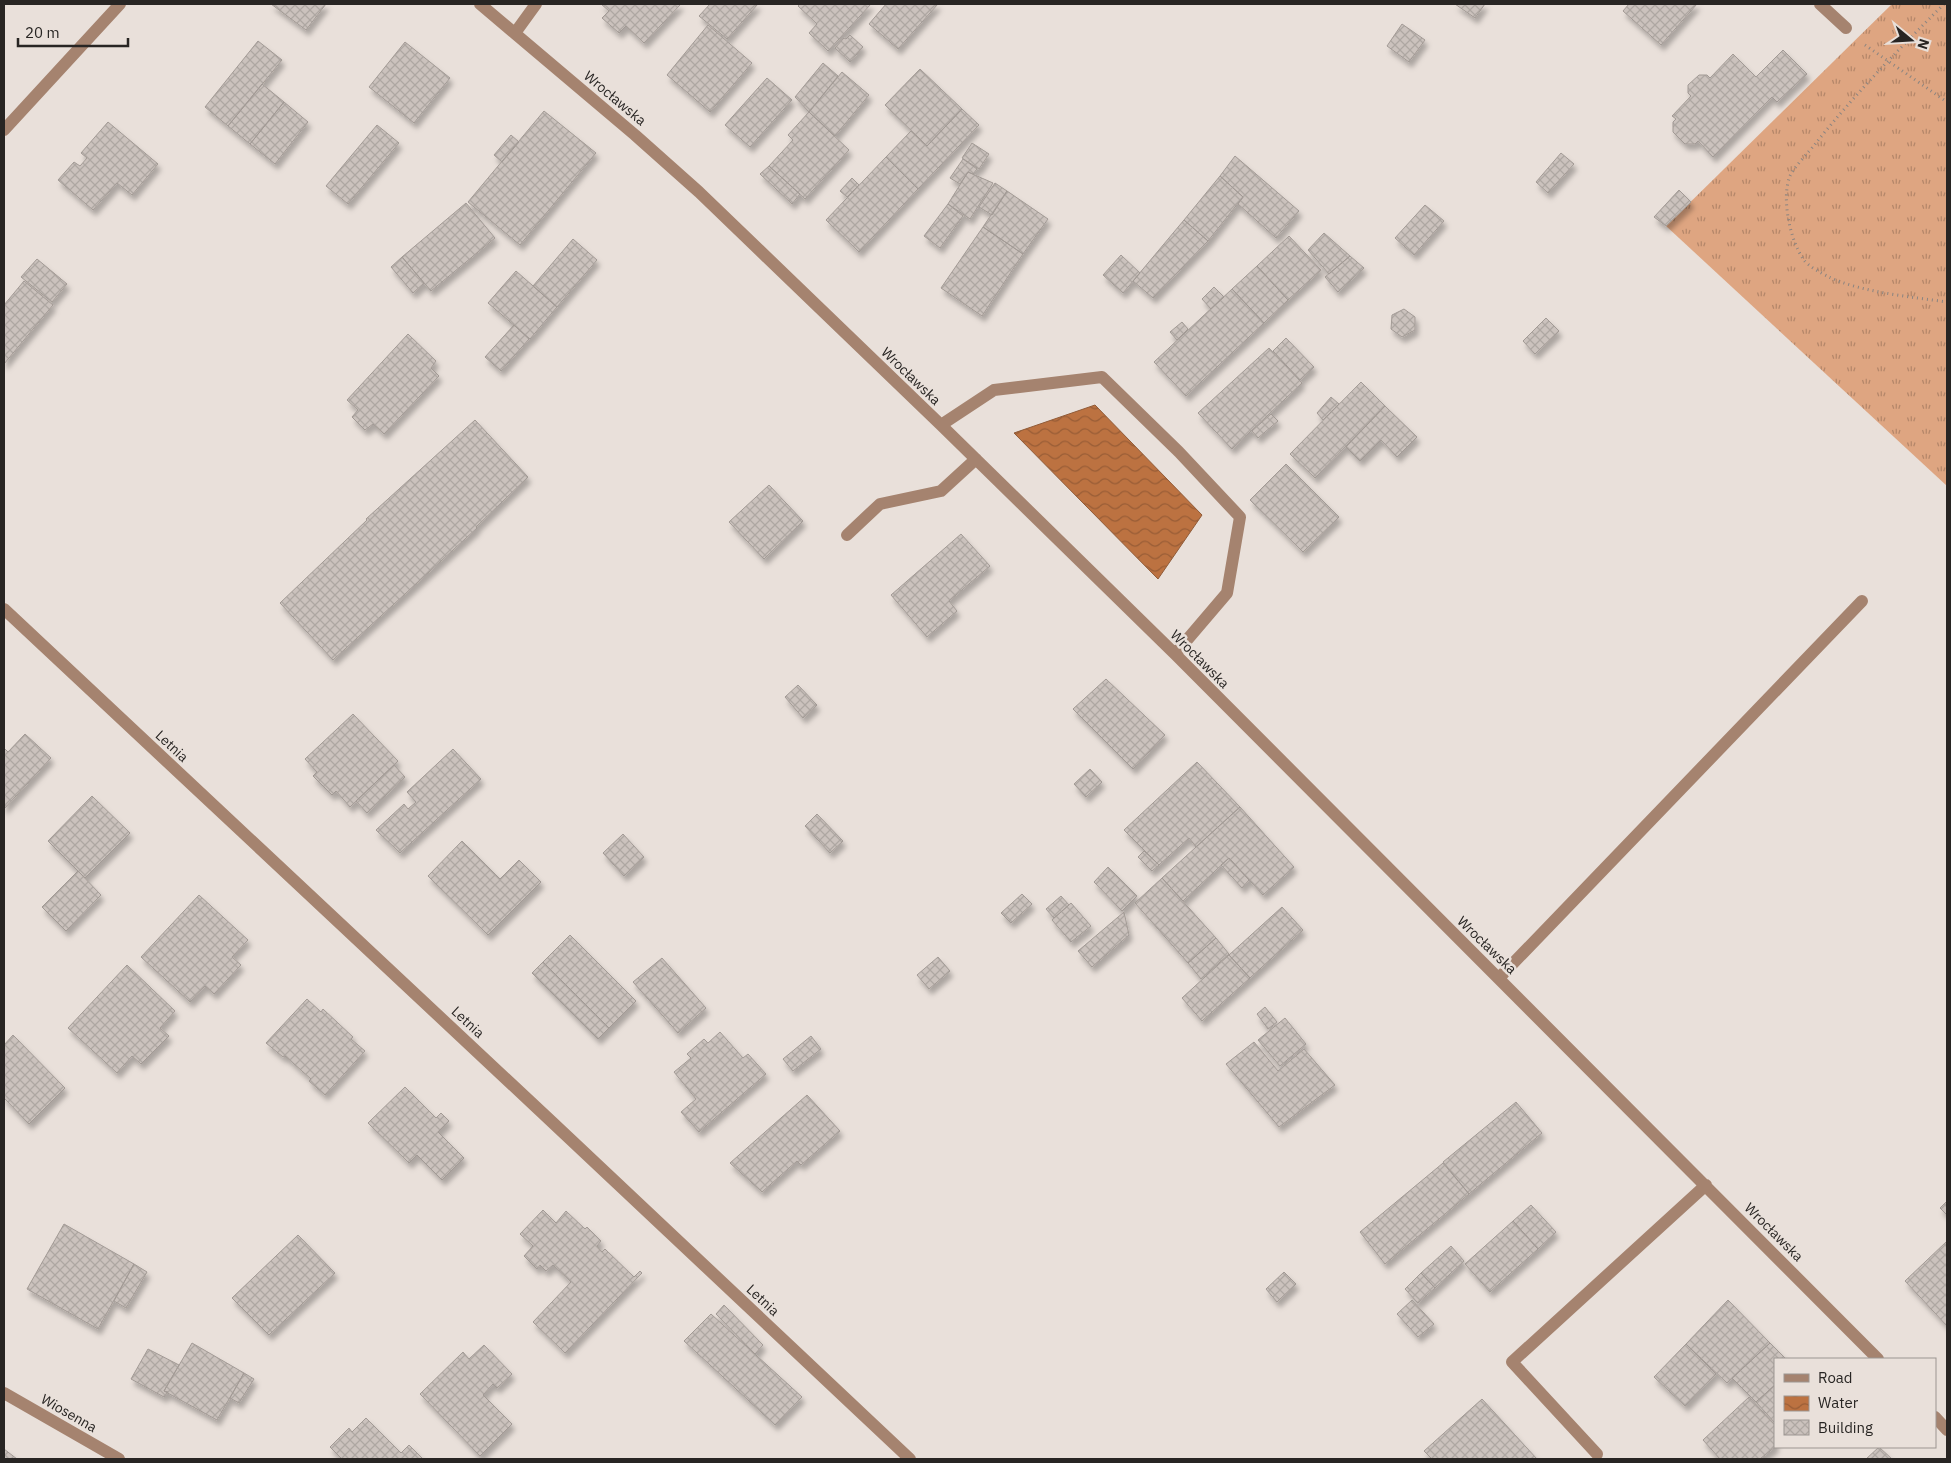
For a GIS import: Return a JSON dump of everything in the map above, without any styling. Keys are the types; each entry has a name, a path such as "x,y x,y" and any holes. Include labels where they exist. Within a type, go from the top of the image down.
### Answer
{"street":[{"path":"4,130 120,4"},
{"name":"Wrocławska","path":"480,4 699,192 941,425 1174,654 1877,1358"},
{"path":"515,33 536,4"},
{"path":"1820,4 1846,28"},
{"path":"941,425 994,390 1102,377 1158,431 1240,517 1227,593 1174,654"},
{"path":"848,535 880,504 941,491 976,459"},
{"path":"1499,978 1862,601"},
{"name":"Letnia","path":"4,609 910,1459"},
{"path":"1596,1454 1512,1362 1706,1185"},
{"name":"Wiosenna","path":"4,1393 119,1459"},
{"path":"1936,1418 1947,1430"}],"path":[{"path":"1944,4 1889,60 1833,122 1790,176 1786,204 1792,238 1804,261 1829,277 1858,286 1904,296 1947,302"},
{"path":"1846,28 1857,39 1947,102"}],"green space":[{"path":"1892,4 1947,4 1947,486 1666,226"}],"water":[{"path":"1095,405 1202,515 1158,579 1014,433"}],"building":[{"path":"271,4 326,4 306,30"},
{"path":"601,4 681,4 644,43 626,26 619,33 602,18 609,11"},
{"path":"710,4 758,4 727,39 699,16"},
{"path":"800,4 871,4 828,51 809,33 817,24 798,6"},
{"path":"886,4 938,4 898,49 869,24"},
{"path":"1455,4 1485,4 1475,18"},
{"path":"1629,4 1697,4 1661,45 1623,11"},
{"path":"1402,24 1425,40 1409,62 1387,46"},
{"path":"708,25 752,63 710,112 667,75"},
{"path":"850,35 863,47 850,62 835,48 844,38 846,39"},
{"path":"258,41 282,60 228,126 205,107"},
{"path":"405,42 450,78 414,123 369,87"},
{"path":"1783,50 1807,74 1777,102 1772,97 1713,157 1698,141 1695,144 1685,144 1673,132 1673,122 1676,119 1672,116 1691,96 1688,93 1688,85 1699,75 1707,75 1710,78 1733,54 1756,77"},
{"path":"823,63 838,76 809,112 795,97"},
{"path":"920,69 962,109 927,146 885,105"},
{"path":"842,72 869,95 835,136 809,112"},
{"path":"767,78 792,100 750,147 725,125"},
{"path":"262,84 284,102 250,144 228,126"},
{"path":"284,102 308,122 275,164 250,144"},
{"path":"962,109 979,125 918,189 886,157 911,131 927,146"},
{"path":"544,111 596,153 520,245 468,202"},
{"path":"809,112 849,150 805,199 769,166 793,140 788,135"},
{"path":"108,122 158,164 132,195 117,183 93,210 58,180 74,162 80,166 87,158 81,153"},
{"path":"377,125 399,143 348,204 326,186"},
{"path":"511,135 519,142 502,162 494,155"},
{"path":"972,143 989,154 979,169 962,158"},
{"path":"1561,153 1574,164 1548,193 1536,182"},
{"path":"1235,156 1299,211 1276,238 1238,204 1243,197 1220,176"},
{"path":"886,157 918,189 859,252 826,220"},
{"path":"963,159 977,169 973,174 968,172 960,184 950,178"},
{"path":"769,166 800,194 792,204 760,174"},
{"path":"968,172 993,183 970,219 948,204"},
{"path":"1220,176 1243,197 1208,241 1184,220"},
{"path":"852,178 859,185 847,197 840,191"},
{"path":"995,183 1007,191 992,215 979,207"},
{"path":"1679,190 1691,202 1666,226 1654,217"},
{"path":"1007,191 1048,219 1023,254 983,227"},
{"path":"466,203 495,238 431,291 402,257"},
{"path":"948,204 963,216 940,248 924,236"},
{"path":"1425,205 1444,221 1414,255 1395,238"},
{"path":"1184,220 1208,241 1153,298 1133,281"},
{"path":"983,227 1023,254 982,316 941,288"},
{"path":"1324,233 1350,256 1329,274 1308,250"},
{"path":"1289,236 1321,270 1288,300 1257,266"},
{"path":"573,239 597,260 557,307 533,286"},
{"path":"1121,255 1140,273 1123,293 1103,275"},
{"path":"1350,256 1364,268 1338,292 1325,277"},
{"path":"402,257 424,283 413,293 391,267"},
{"path":"37,259 67,284 52,302 21,277"},
{"path":"1257,266 1288,300 1264,323 1232,289"},
{"path":"516,271 557,307 530,339 488,303"},
{"path":"24,281 53,305 4,364 4,305"},
{"path":"1214,287 1224,297 1211,309 1202,299"},
{"path":"1232,289 1264,323 1186,396 1154,362"},
{"path":"1404,309 1415,317 1415,330 1402,337 1391,329 1392,315"},
{"path":"1546,318 1559,331 1535,354 1523,341"},
{"path":"1182,322 1188,329 1177,340 1170,332"},
{"path":"514,325 529,339 501,371 485,357"},
{"path":"408,334 436,361 431,368 439,376 384,434 373,424 365,430 352,417 358,410 347,400"},
{"path":"1286,338 1314,367 1300,380 1273,351"},
{"path":"1269,348 1302,383 1232,449 1198,413"},
{"path":"1361,382 1385,406 1315,478 1290,454"},
{"path":"1331,397 1339,404 1323,420 1317,413"},
{"path":"1385,406 1417,437 1397,457 1381,440 1360,461 1346,447"},
{"path":"1271,414 1278,421 1258,438 1252,431"},
{"path":"475,420 528,477 477,528 333,660 280,603 366,519"},
{"path":"1286,464 1339,517 1303,552 1250,500"},
{"path":"769,485 803,521 764,559 729,522"},
{"path":"961,534 990,566 949,601 957,611 927,637 891,595"},
{"path":"1106,679 1165,735 1133,769 1073,709"},
{"path":"798,685 817,705 803,718 785,697"},
{"path":"353,714 398,761 350,807 336,791 332,795 313,776 317,772 305,759"},
{"path":"25,734 51,758 4,809 4,748 8,752"},
{"path":"453,749 481,779 400,853 376,830 404,804 408,809 416,802 407,792"},
{"path":"1197,762 1240,807 1196,847 1189,838 1159,865 1124,830"},
{"path":"394,765 405,777 367,813 356,801"},
{"path":"1090,769 1102,782 1086,797 1074,784"},
{"path":"92,796 130,833 85,878 48,841"},
{"path":"1240,807 1294,867 1263,895 1229,858 1183,901 1162,878"},
{"path":"817,814 843,841 830,853 805,826"},
{"path":"623,834 644,857 624,876 603,853"},
{"path":"462,841 500,879 519,860 541,882 488,935 428,876"},
{"path":"1144,851 1159,865 1152,871 1138,857"},
{"path":"1229,858 1249,880 1242,888 1221,865"},
{"path":"1108,867 1137,896 1122,911 1094,882"},
{"path":"78,871 101,895 66,931 42,907"},
{"path":"1162,878 1216,938 1188,963 1135,903"},
{"path":"1022,894 1032,904 1011,923 1001,913"},
{"path":"199,895 248,940 232,957 241,965 214,994 205,986 190,1002 141,957"},
{"path":"1061,896 1069,905 1054,918 1046,909"},
{"path":"1071,903 1091,926 1071,942 1052,920"},
{"path":"1282,907 1303,930 1250,978 1229,955"},
{"path":"1124,912 1129,935 1092,967 1078,951"},
{"path":"570,935 636,1001 609,1028 543,962"},
{"path":"1216,938 1229,954 1201,979 1188,963"},
{"path":"1229,955 1250,978 1202,1021 1182,998"},
{"path":"938,957 950,971 929,989 917,975"},
{"path":"662,958 706,1008 678,1033 633,982"},
{"path":"543,962 609,1028 598,1039 532,973"},
{"path":"127,965 175,1011 160,1028 169,1036 141,1064 132,1056 117,1073 68,1028"},
{"path":"307,999 321,1012 323,1009 365,1051 325,1095 309,1081 311,1079 285,1056 283,1057 266,1043"},
{"path":"1265,1007 1277,1022 1268,1029 1257,1014"},
{"path":"1285,1018 1306,1044 1280,1066 1258,1040"},
{"path":"720,1032 743,1058 748,1054 766,1074 699,1132 681,1112 696,1099 674,1072 691,1058 687,1054 704,1039 708,1043"},
{"path":"13,1035 65,1088 29,1124 4,1098 4,1045"},
{"path":"811,1036 821,1049 793,1071 783,1059"},
{"path":"1254,1042 1278,1071 1304,1049 1335,1085 1279,1127 1226,1064"},
{"path":"405,1087 436,1118 441,1113 449,1121 438,1132 464,1158 442,1180 417,1155 409,1163 368,1123"},
{"path":"807,1095 840,1131 801,1165 797,1161 762,1192 730,1163"},
{"path":"1516,1102 1542,1133 1469,1194 1443,1162"},
{"path":"1443,1163 1469,1194 1385,1264 1360,1232"},
{"path":"1947,1201 1947,1215 1940,1208"},
{"path":"1531,1205 1556,1232 1538,1249 1513,1221"},
{"path":"543,1210 556,1223 566,1211 585,1229 587,1227 601,1241 597,1246 602,1252 605,1249 634,1277 640,1271 642,1273 565,1353 533,1322 571,1282 553,1265 546,1271 540,1265 537,1269 524,1256 533,1246 520,1234"},
{"path":"1513,1221 1538,1249 1490,1292 1465,1264"},
{"path":"64,1224 134,1264 98,1329 27,1289"},
{"path":"298,1235 335,1273 269,1335 232,1298"},
{"path":"1947,1243 1947,1326 1905,1281"},
{"path":"1451,1246 1464,1261 1435,1288 1421,1273"},
{"path":"134,1264 147,1272 126,1308 114,1301"},
{"path":"1284,1272 1296,1284 1277,1302 1266,1289"},
{"path":"1421,1273 1435,1288 1418,1303 1405,1289"},
{"path":"1412,1300 1434,1324 1418,1337 1397,1314"},
{"path":"1728,1300 1770,1343 1727,1383 1686,1344"},
{"path":"724,1305 763,1345 755,1354 716,1314"},
{"path":"711,1314 802,1397 775,1425 684,1341"},
{"path":"192,1343 244,1373 217,1420 164,1391"},
{"path":"1770,1343 1785,1358 1774,1358 1774,1386 1756,1402 1732,1378"},
{"path":"1686,1344 1716,1374 1685,1406 1654,1377"},
{"path":"484,1345 512,1374 497,1388 493,1384 483,1395 512,1424 480,1456 420,1394 463,1352 469,1359"},
{"path":"148,1349 179,1365 164,1391 168,1392 164,1397 131,1379"},
{"path":"244,1373 254,1379 239,1403 230,1398"},
{"path":"1774,1386 1774,1422 1756,1402"},
{"path":"1749,1397 1774,1424 1774,1448 1760,1459 1720,1459 1703,1440"},
{"path":"1482,1399 1537,1459 1432,1459 1424,1451"},
{"path":"366,1418 401,1453 409,1445 423,1459 342,1459 330,1447 349,1428 352,1432"},
{"path":"1880,1448 1892,1459 1866,1459"},
{"path":"4,1449 17,1459 4,1459"}]}
